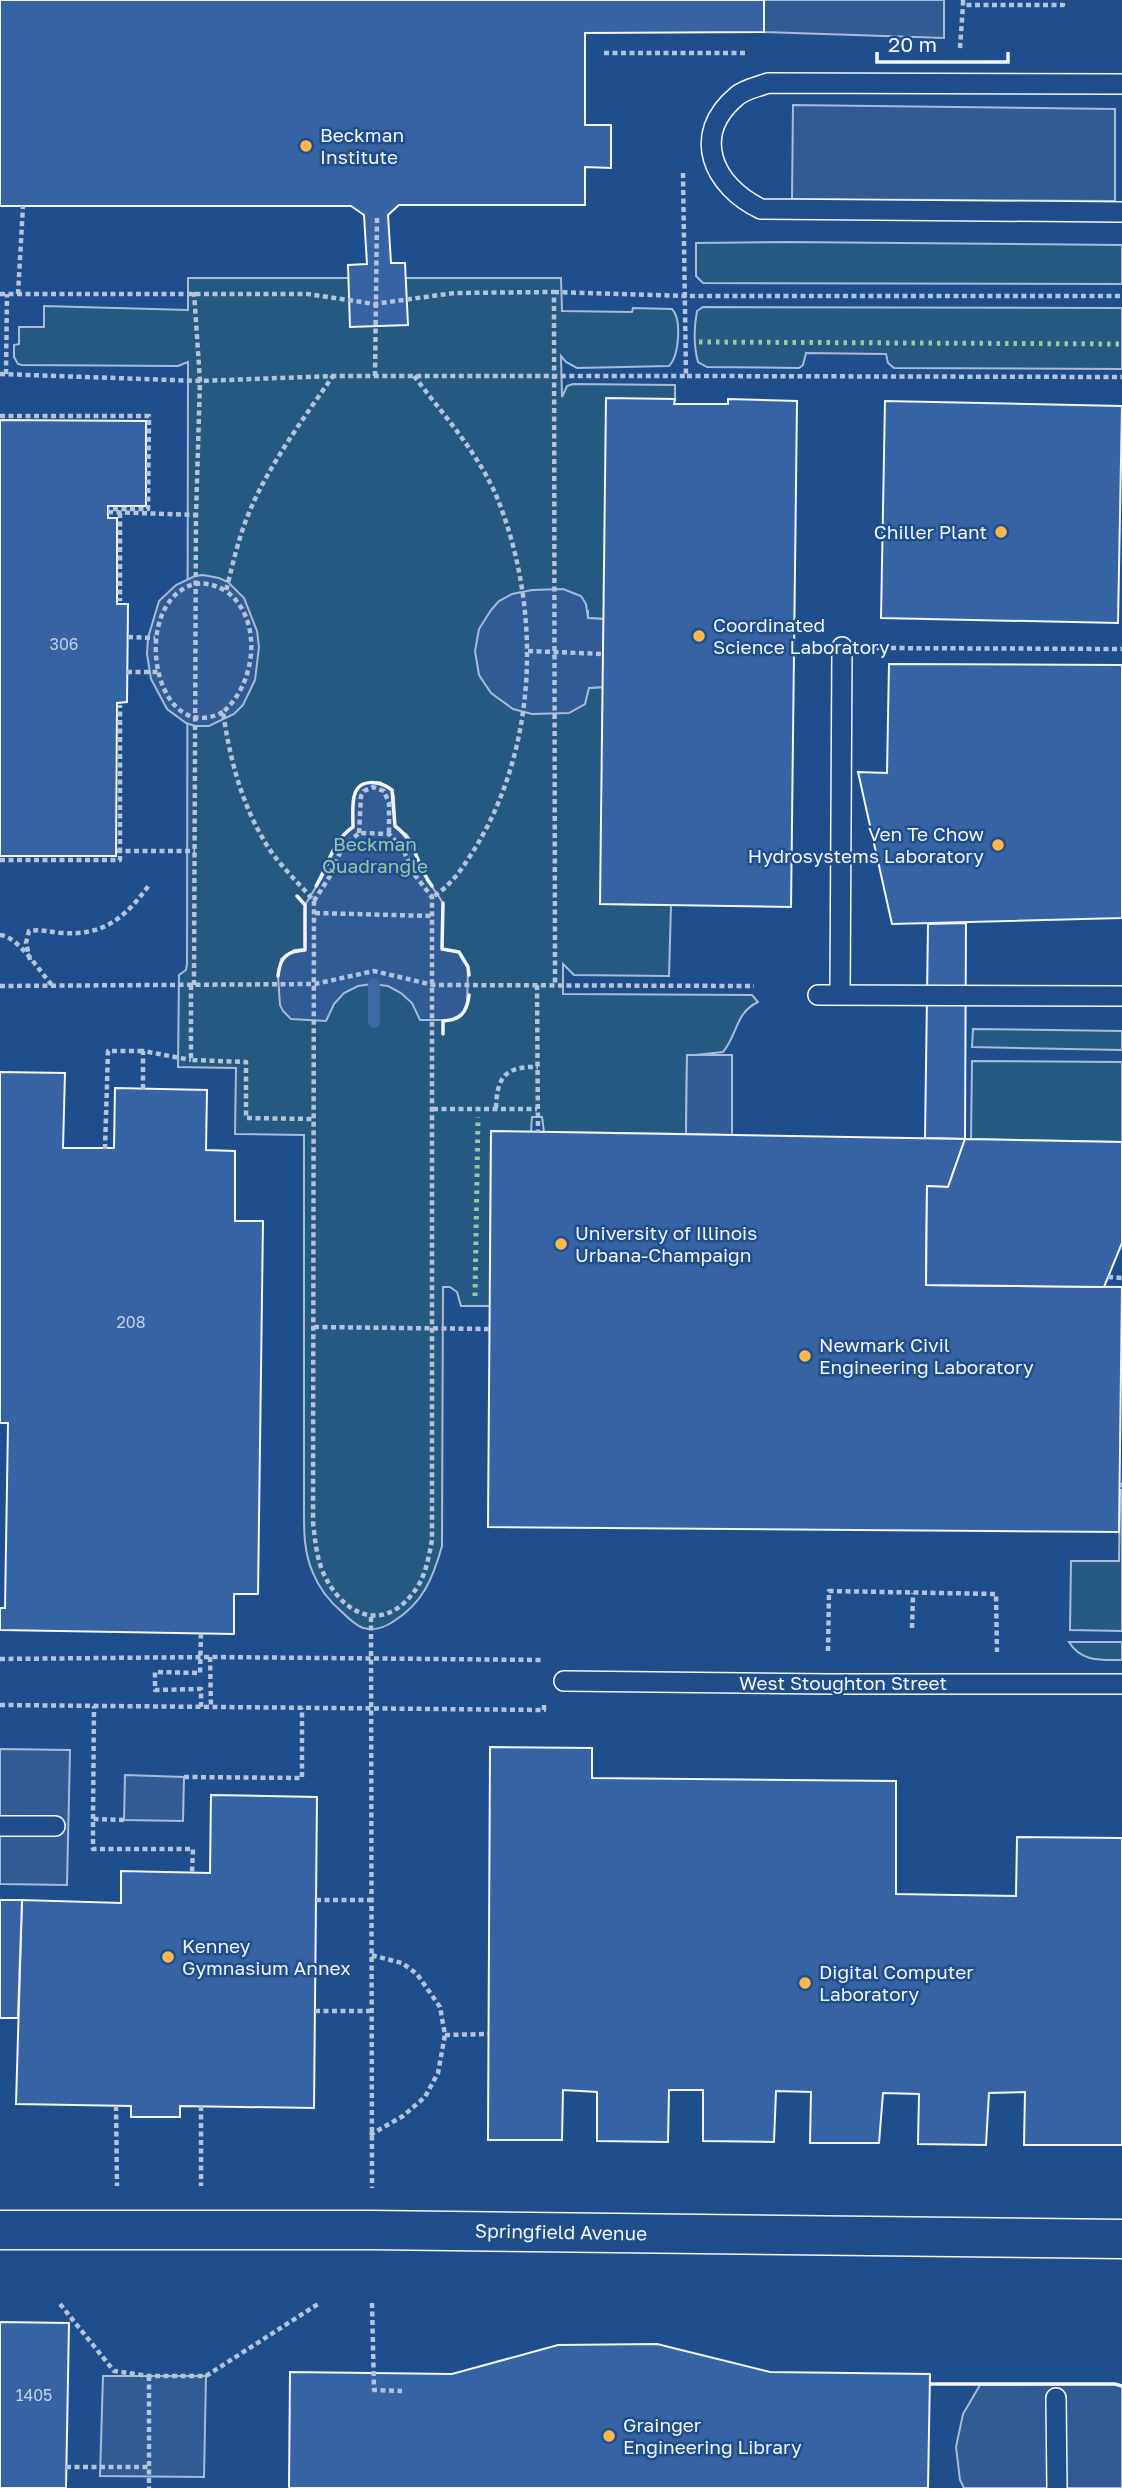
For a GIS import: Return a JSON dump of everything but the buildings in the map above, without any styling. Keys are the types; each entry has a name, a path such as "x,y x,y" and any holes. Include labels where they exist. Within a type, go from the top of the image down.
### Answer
{"street":[{"name":"Springfield Avenue","path":"0,2230 371,2230 1122,2239"}],"lane":[{"path":"1122,84 768,83 740,94 722,112 714,127 711,149 726,184 744,201 761,209 1122,212"},
{"path":"840,994 842,648"},
{"path":"818,995 1122,996"},
{"name":"West Stoughton Street","path":"564,1681 1122,1684"},
{"path":"0,1825 55,1826"},
{"path":"1056,2398 1057,2488"}],"path":[{"path":"960,48 963,3 1063,5 1063,0"},
{"path":"18,295 23,206"},
{"path":"375,376 377,215"},
{"path":"191,1060 195,851 195,584 200,381 194,292"},
{"path":"554,292 555,985"},
{"path":"0,294 309,294 374,304 454,293 1122,296"},
{"path":"7,294 3,374 200,381 333,376 1122,377"},
{"path":"685,376 686,296"},
{"path":"226,591 251,508 300,424 333,376"},
{"path":"414,376 468,447 499,502 517,565 528,652 523,713 501,798 470,856 453,879 432,897"},
{"path":"0,416 149,416 148,509 110,511 196,514"},
{"path":"120,513 120,601"},
{"path":"195,584 215,585 234,597 241,607 249,631 251,649 246,681 235,701 223,712 205,719 195,718 176,706 167,695 155,660 155,638 165,607 183,589 195,584"},
{"path":"128,637 155,638"},
{"path":"842,648 1122,649"},
{"path":"528,652 604,653"},
{"path":"127,672 158,672"},
{"path":"0,860 120,860 120,705"},
{"path":"223,712 241,793 253,821 269,848 314,901 313,1522 315,1546 323,1570 343,1601 358,1613 372,1617 387,1614 409,1597 418,1585 430,1550 433,1499 433,916 432,897 414,874 403,849 389,834 387,797 384,791 373,787 363,791 359,834"},
{"path":"314,901 330,876 342,848 359,834 389,834"},
{"path":"118,851 195,851"},
{"path":"30,960 26,943 29,931 40,929 61,933 90,933 121,918 149,885"},
{"path":"315,913 433,916"},
{"path":"0,935 7,936 20,946 53,986"},
{"path":"0,986 315,984 374,971 433,985 754,986"},
{"path":"537,985 538,1132"},
{"path":"105,1149 108,1051 143,1051 191,1060 246,1062 246,1118 313,1119"},
{"path":"143,1051 143,1089"},
{"path":"496,1108 499,1081 507,1073 523,1066 538,1067"},
{"path":"433,1109 537,1109"},
{"path":"1108,1277 1122,1278"},
{"path":"314,1327 489,1329"},
{"path":"828,1684 829,1591 996,1594 997,1684"},
{"path":"912,1628 913,1593"},
{"path":"372,1617 372,2188"},
{"path":"201,1633 200,1673 155,1672 155,1690 201,1689 201,1707"},
{"path":"210,1657 211,1707"},
{"path":"0,1659 210,1657 544,1660 564,1681"},
{"path":"0,1704 544,1710 544,1700"},
{"path":"94,1706 93,1849 193,1849 192,1872"},
{"path":"184,1777 302,1778 302,1709"},
{"path":"93,1819 124,1820"},
{"path":"316,1900 370,1900"},
{"path":"370,2135 403,2116 425,2096 438,2073 445,2035 440,2007 417,1974 402,1963 371,1955"},
{"path":"315,2011 370,2011"},
{"path":"445,2035 488,2034"},
{"path":"116,2106 117,2186"},
{"path":"201,2106 201,2186"},
{"path":"372,2303 374,2390 402,2391"},
{"path":"60,2304 114,2371 149,2376 206,2376 318,2304"},
{"path":"149,2376 149,2488"},
{"path":"66,2467 148,2468"}],"green space":[{"path":"696,243 1122,245 1122,284 703,283 696,276"},
{"name":"Beckman Quadrangle","path":"188,278 561,278 562,311 632,312 633,308 672,309 677,321 677,346 669,366 577,368 561,356 562,397 567,386 573,384 675,385 675,399 604,619 588,618 588,610 587,696 588,688 603,687 601,904 671,905 669,976 574,975 563,964 563,994 752,995 758,1002 745,1012 723,1052 687,1056 686,1134 544,1132 542,1117 532,1117 531,1132 491,1132 490,1306 461,1306 457,1292 450,1287 443,1287 442,1546 431,1579 420,1598 394,1621 375,1629 357,1625 329,1599 315,1579 306,1548 304,1135 235,1134 236,1068 178,1067 179,975 186,970 187,964 188,362 178,366 22,365 18,364 14,357 14,345 19,344 19,327 44,327 44,306 188,310"},
{"path":"703,307 1122,308 1122,369 894,368 888,363 886,354 806,353 803,365 799,368 707,367 698,362 695,343 697,311"},
{"path":"973,1029 1122,1031 1122,1050 972,1047"},
{"path":"972,1061 1122,1062 1122,1142 971,1139"},
{"path":"1120,1490 1122,1631 1070,1630 1071,1561 1119,1561"},
{"path":"1069,1642 1122,1642 1122,1660 1099,1660 1086,1656 1074,1649"}],"shaded area":[{"path":"764,0 944,0 944,38 764,32"},
{"path":"793,105 1115,109 1115,201 792,199"},
{"path":"203,575 228,582 244,598 257,631 259,647 255,680 243,705 234,714 209,726 195,726 186,723 167,709 151,679 147,654 148,638 159,601 176,585"},
{"path":"563,589 581,596 586,604 588,618 604,619 603,687 589,688 585,704 569,713 532,714 513,709 491,693 479,675 475,651 479,629 499,601 512,594"},
{"path":"380,782 392,790 395,826 407,835 415,847 419,867 443,903 442,949 459,952 468,967 467,1007 459,1018 452,1020 420,1020 412,1003 401,993 388,986 372,984 358,986 344,993 334,1004 326,1021 291,1019 280,1005 278,976 281,959 294,950 305,949 305,905 325,872 337,841 353,827 353,798 360,786"},
{"path":"687,1055 732,1055 732,1135 686,1134"},
{"path":"0,1749 70,1750 67,1885 0,1884"},
{"path":"125,1775 184,1777 183,1821 124,1820"},
{"path":"103,2376 206,2376 204,2477 100,2476"},
{"path":"980,2385 1122,2386 1122,2488 964,2488 960,2480 956,2447 963,2414"}],"waterway":[{"path":"374,984 374,1022"}],"hedge":[{"path":"699,342 1122,344"},
{"path":"475,1296 478,1117"}],"wall":[{"path":"316,886 335,846 353,827 356,791 360,786 370,783 382,784 392,790 395,826 408,839 432,886"},
{"path":"278,976 286,956 305,950 305,905 297,896"},
{"path":"443,903 442,949 459,952 468,967 469,975"},
{"path":"443,1034 443,1021 459,1017 467,1006 469,995"},
{"path":"931,2384 1122,2386"}],"place":[{"name":"Beckman Institute","path":"306,146"},
{"name":"Chiller Plant","path":"1001,532"},
{"name":"Coordinated Science Laboratory","path":"699,636"},
{"name":"Ven Te Chow Hydrosystems Laboratory","path":"998,845"},
{"name":"University of Illinois Urbana-Champaign","path":"561,1244"},
{"name":"Newmark Civil Engineering Laboratory","path":"805,1356"},
{"name":"Kenney Gymnasium Annex","path":"168,1957"},
{"name":"Digital Computer Laboratory","path":"805,1983"},
{"name":"Grainger Engineering Library","path":"609,2436"}]}
